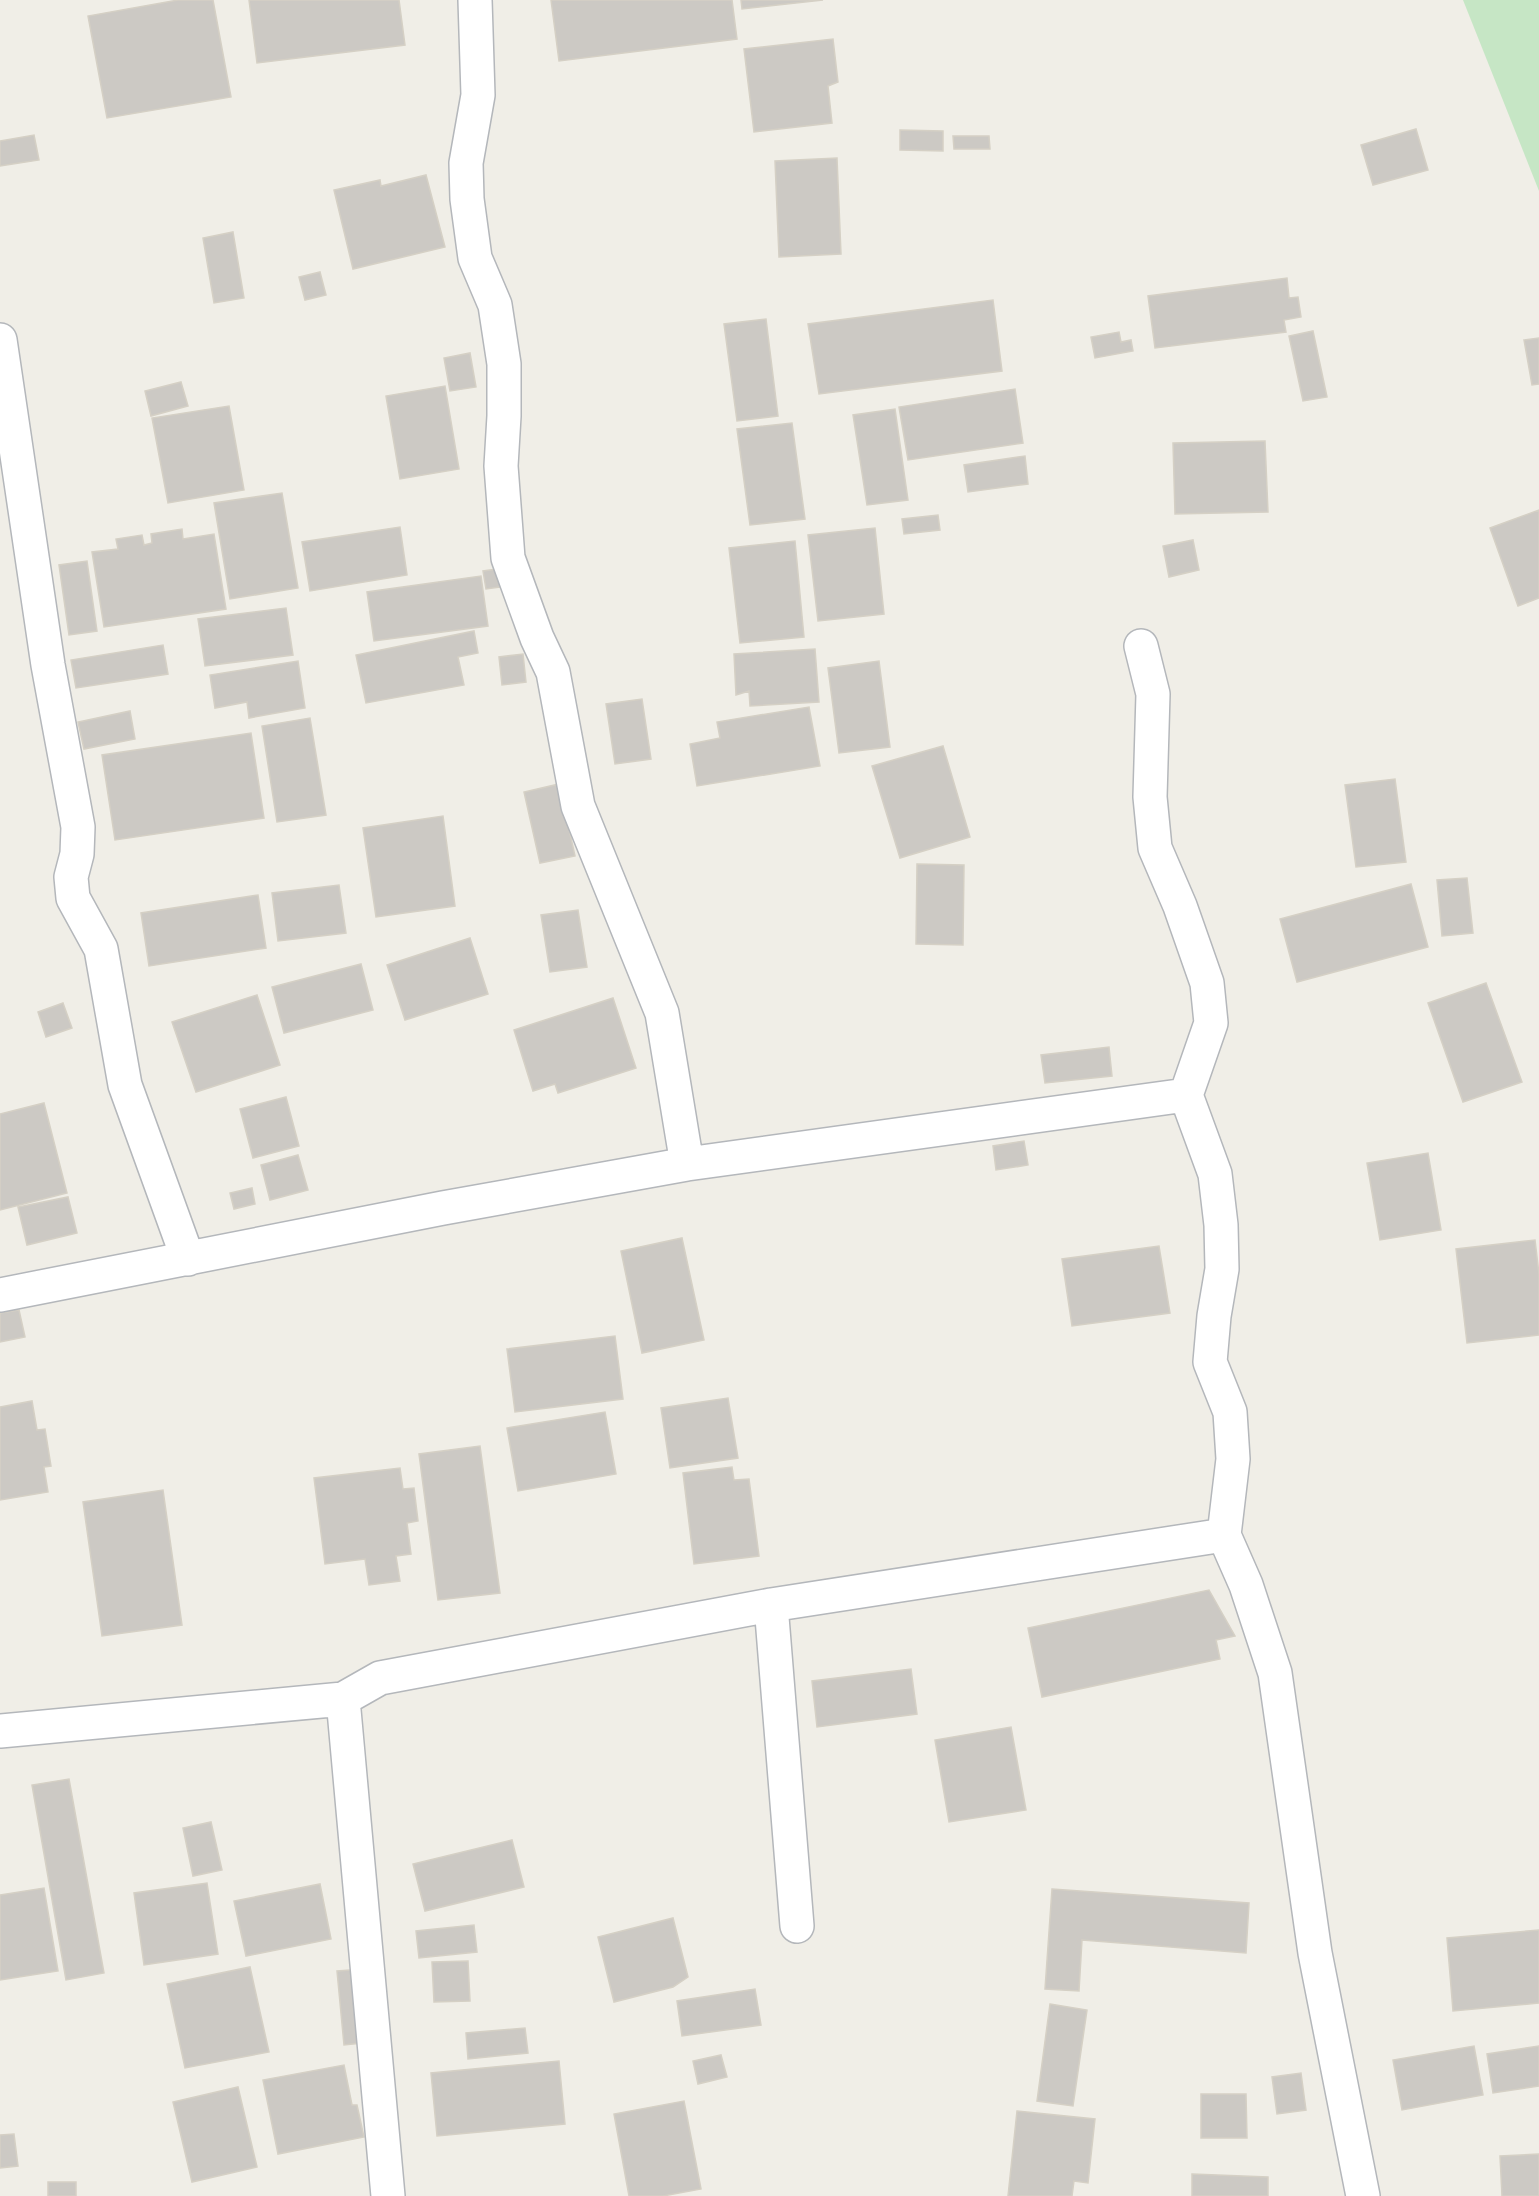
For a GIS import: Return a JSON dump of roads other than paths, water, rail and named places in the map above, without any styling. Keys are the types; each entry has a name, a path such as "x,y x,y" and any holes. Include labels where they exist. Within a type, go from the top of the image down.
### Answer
{"street":[{"path":"475,0 478,95 466,162 467,200 476,258 495,305 504,364 501,466 508,558 537,638 553,672 578,806 662,1013 687,1164"},
{"path":"0,340 48,666 78,827 78,854 71,878 73,898 101,949 125,1085 188,1259"},
{"path":"1141,645 1153,694 1150,797 1155,848 1180,906 1208,983 1211,1023 1186,1095 1215,1174 1221,1225 1222,1269 1214,1316 1210,1362 1230,1413 1233,1459 1224,1535 1246,1586 1275,1673 1315,1953 1363,2196"},
{"path":"0,1295 443,1208 687,1164 1186,1095"},
{"path":"0,1731 343,1699 380,1678 771,1605 1224,1535"},
{"path":"771,1605 797,1926"},
{"path":"343,1699 388,2196"}]}
